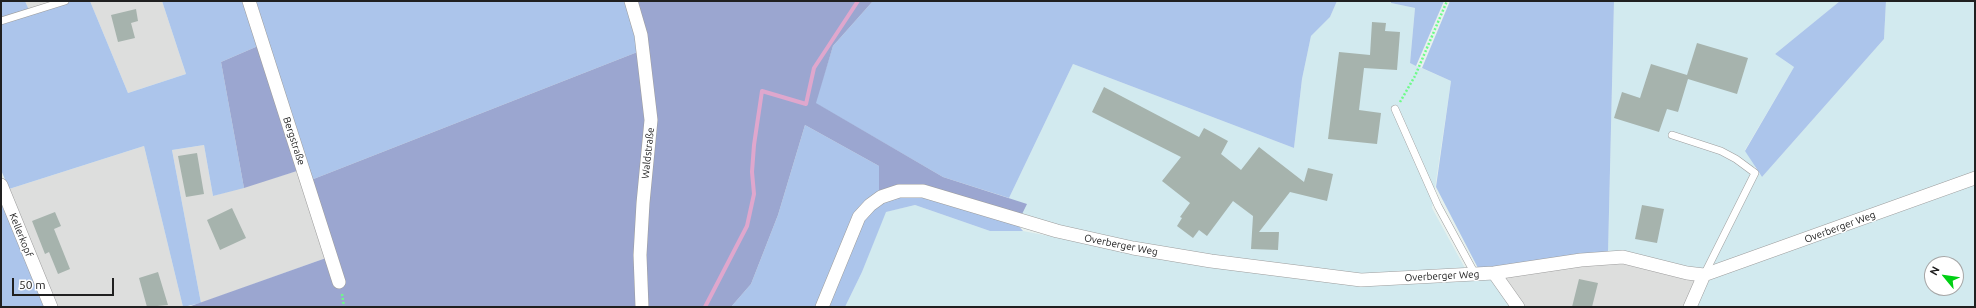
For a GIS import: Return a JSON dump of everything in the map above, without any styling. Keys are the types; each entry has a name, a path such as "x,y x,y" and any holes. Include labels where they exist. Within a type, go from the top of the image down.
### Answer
{"street":[{"name":"Bergstraße","path":"249,1 339,282"},
{"name":"Waldstraße","path":"630,1 641,35 651,120 642,204 640,255 642,307"},
{"name":"Overberger Weg","path":"822,307 859,217 870,205 881,197 900,191 922,190 1057,232 1133,248 1211,261 1361,280 1494,273 1581,260 1623,257 1687,273 1704,275 1975,178"},
{"name":"Kellerkopf","path":"1,186 51,307"},
{"path":"1494,273 1518,307"},
{"path":"1690,307 1704,275"}],"lane":[{"path":"1,20 65,1"},
{"path":"1395,110 1438,206 1475,274"},
{"path":"1672,135 1721,152 1736,159 1755,173 1704,275"}],"path":[{"path":"1395,110 1415,76 1447,1"}],"shaded area":[{"path":"1,1 25,1 29,10 1,19"},
{"path":"25,1 59,1 29,10"},
{"path":"71,1 90,1 128,93 186,74 162,1 244,1 258,46 221,62 244,188 213,196 204,145 172,150 201,303 183,307 144,146 9,189 1,170 1,22"},
{"path":"90,1 162,1 186,74 128,93"},
{"path":"253,1 627,1 640,51 311,180"},
{"path":"634,1 873,1 833,46 816,103 943,177 1027,204 1020,218 923,188 879,194 879,166 805,125 778,215 751,284 731,307 644,307 653,119"},
{"path":"873,1 1337,1 1330,17 1311,36 1302,79 1294,148 1073,64 1009,198 943,177 815,103 833,46"},
{"path":"1337,1 1391,1 1391,3 1415,8 1410,63 1451,81 1432,208 1466,270 1364,276 1133,244 1020,218 1009,198 1073,64 1294,148 1302,79 1311,36 1330,17"},
{"path":"1391,1 1444,1 1416,66 1410,63 1415,8 1391,3"},
{"path":"1450,1 1614,1 1608,254 1479,270 1436,187 1451,81 1422,68"},
{"path":"1614,1 1840,1 1775,54 1794,67 1745,150 1755,166 1702,271 1608,254"},
{"path":"1840,1 1886,1 1884,39 1762,177 1745,151 1794,67 1775,54"},
{"path":"1886,1 1975,1 1975,175 1710,270 1759,173 1762,177 1884,39"},
{"path":"258,46 297,171 244,188 221,62"},
{"path":"640,51 649,119 640,307 188,307 326,258 334,287 346,283 311,180"},
{"path":"805,125 879,166 879,194 868,203 820,307 731,307 751,284 778,215"},
{"path":"204,145 213,196 297,171 326,258 201,303 172,150"},
{"path":"144,146 183,307 58,307 9,189"},
{"path":"1975,182 1975,307 1694,307 1706,278"},
{"path":"922,195 1017,224 1023,231 990,231 915,205 886,212 862,272 845,307 825,307 862,219 883,200"},
{"path":"1,200 45,307 1,307"},
{"path":"915,205 990,231 1023,231 1211,267 1361,284 1491,277 1514,307 845,307 862,272 885,212"},
{"path":"1622,260 1697,280 1686,307 1522,307 1501,276"}],"building":[{"path":"136,9 138,21 131,23 135,38 118,42 111,15"},
{"path":"1372,22 1386,23 1385,31 1400,32 1397,70 1364,68 1359,110 1381,113 1377,144 1328,139 1339,52 1370,55"},
{"path":"1697,43 1748,58 1737,94 1688,79 1678,112 1667,109 1659,132 1614,118 1622,92 1640,98 1651,64 1687,75"},
{"path":"1104,87 1199,137 1204,128 1228,141 1221,154 1241,170 1259,147 1304,182 1308,168 1333,174 1327,201 1290,192 1259,232 1279,232 1278,250 1251,249 1253,216 1233,201 1207,236 1199,230 1193,238 1177,226 1182,218 1180,217 1190,203 1162,181 1181,157 1092,112"},
{"path":"197,153 204,194 186,197 178,156"},
{"path":"1642,205 1664,209 1657,243 1635,239"},
{"path":"232,208 246,238 220,250 207,220"},
{"path":"55,212 61,226 54,229 70,269 58,274 49,252 45,254 32,221"},
{"path":"158,272 168,305 147,307 139,278"},
{"path":"1579,279 1598,283 1592,307 1572,307"}],"waterway":[{"path":"705,307 747,226 754,194 752,172 754,145 762,91 806,104 814,68 858,1"}]}
